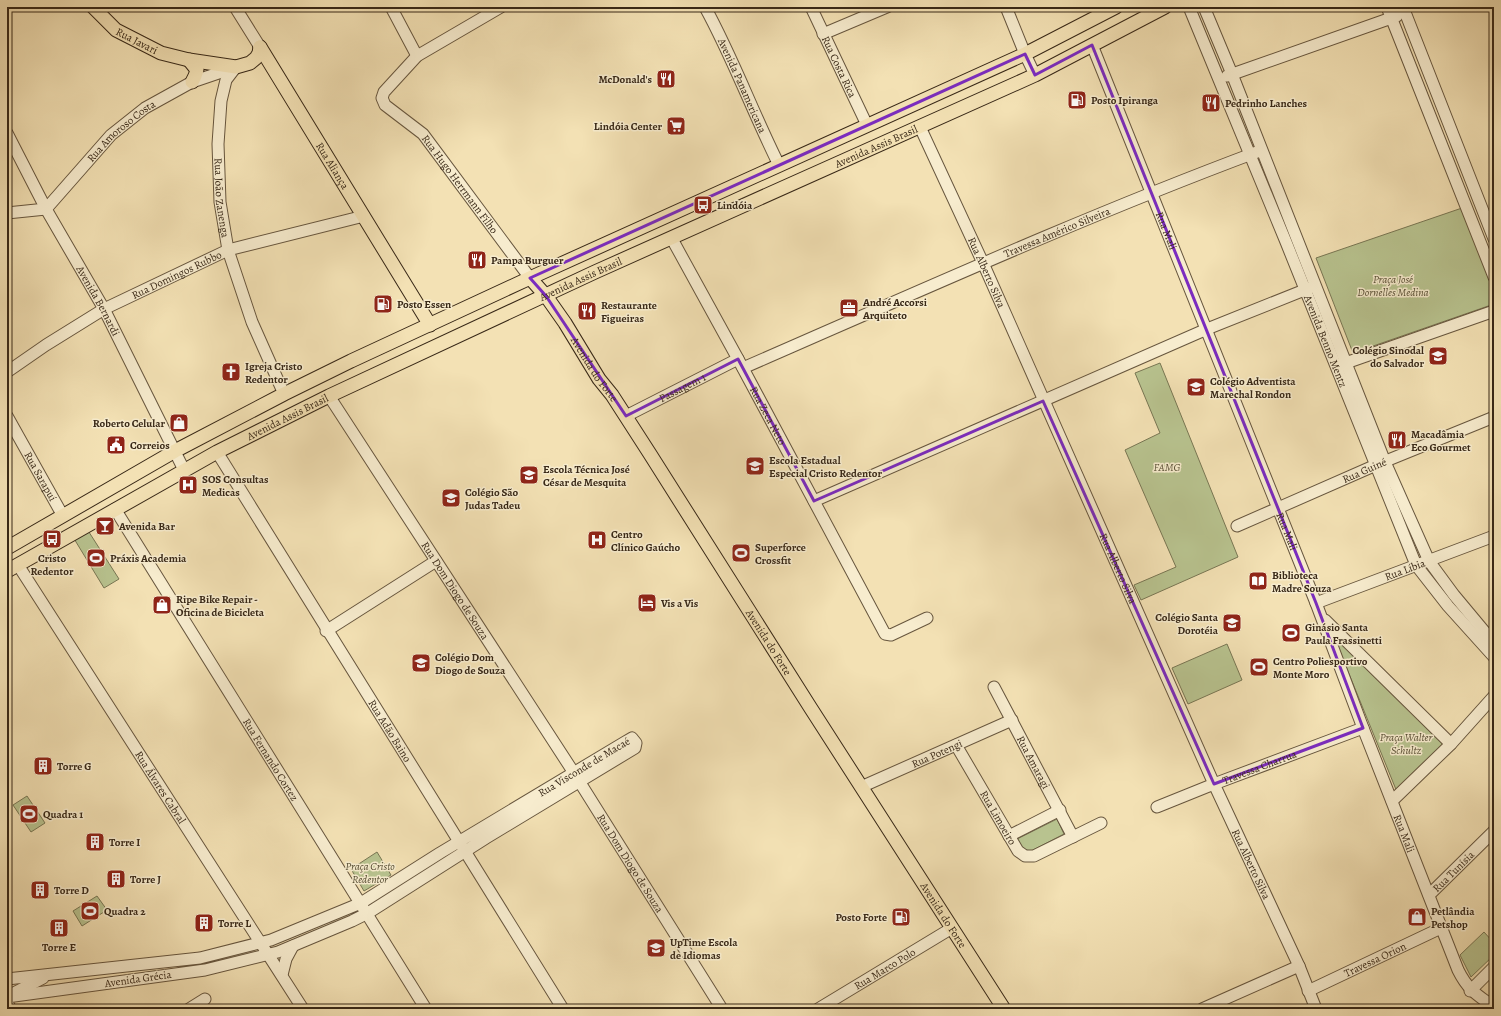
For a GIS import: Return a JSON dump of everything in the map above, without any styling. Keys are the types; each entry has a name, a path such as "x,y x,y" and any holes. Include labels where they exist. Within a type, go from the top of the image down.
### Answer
{"main road":[{"name":"Rua Javari","path":"93,7 116,30 160,53 189,60 236,67"},
{"name":"Avenida Assis Brasil","path":"7,548 174,452 350,361 1025,54 1116,7"},
{"name":"Avenida Assis Brasil","path":"12,568 216,452 329,396 595,272 672,239 1035,75 1165,7"},
{"path":"250,63 256,58 260,47"},
{"name":"Rua Aliança","path":"260,47 430,325"},
{"path":"189,60 197,70 192,82"},
{"name":"Rua Amoroso Costa","path":"236,67 250,63 262,63 273,68"},
{"name":"Avenida do Forte","path":"530,278 546,296 565,323 599,379 626,416 861,787 1004,1009"}],"street":[{"name":"Rua Aliança","path":"235,7 260,47"},
{"path":"391,7 417,56 501,7"},
{"name":"Avenida Panamericana","path":"705,7 724,43 766,141 779,165"},
{"name":"Rua Costa Rica","path":"811,7 867,125"},
{"path":"824,34 887,7"},
{"path":"1006,7 1035,75"},
{"name":"Avenida Benno Mentz","path":"1189,7 1251,154 1292,240"},
{"name":"Avenida Benno Mentz","path":"1204,7 1262,150 1292,240 1380,464 1416,565 1448,606 1490,641"},
{"path":"1387,7 1494,277"},
{"path":"1219,79 1392,18 1404,10 1494,238"},
{"name":"Rua Mali","path":"1092,46 1322,617 1363,728 1458,970 1470,991 1494,1007"},
{"name":"Rua Hugo Herrmann Filho","path":"417,56 384,92 382,98 385,105 423,134 530,278"},
{"name":"Rua Amoroso Costa","path":"46,209 111,136 145,108 192,82 236,67"},
{"name":"Rua João Zanenga","path":"236,67 226,80 221,101 218,144 220,202 228,250 252,322 284,394"},
{"name":"Rua Alberto Silva","path":"920,127 983,263 1214,784 1298,966 1316,1009"},
{"name":"Avenida Bernardi","path":"7,133 46,209 104,309 184,470"},
{"name":"Travessa Américo Silveira","path":"741,363 1152,192 1262,150"},
{"path":"1448,161 1462,156"},
{"path":"7,214 46,209"},
{"name":"Rua Domingos Rubbo","path":"7,372 46,345 104,309 228,250 364,216"},
{"name":"Rua Zeca Neto","path":"672,239 741,363 886,635 891,635 927,618"},
{"path":"814,501 1207,329 1310,288"},
{"path":"1341,365 1494,311"},
{"name":"Passagem 1","path":"626,416 741,363"},
{"name":"Rua Dom Diogo de Souza","path":"329,396 576,778 722,1009"},
{"name":"Rua Sarapuí","path":"7,416 63,516"},
{"name":"Rua Guiné","path":"1237,526 1380,464 1494,417"},
{"name":"Rua Adão Baino","path":"216,452 562,1009"},
{"name":"Avenida Benno Mentz","path":"1380,464 1429,561 1490,641 1494,657"},
{"name":"Rua Fernando Cortez","path":"115,510 368,913 426,1009"},
{"name":"Rua Líbia","path":"1316,602 1494,536"},
{"path":"326,631 436,561"},
{"name":"Rua Álvares Cabral","path":"12,568 304,1009"},
{"path":"1322,617 1451,744"},
{"name":"Rua Amaragi","path":"994,687 1073,837"},
{"path":"1392,801 1451,744 1494,696"},
{"name":"Rua Potengi","path":"861,787 1012,720"},
{"name":"Travessa Charrua","path":"1157,807 1363,728"},
{"name":"Rua Visconde de Macaé","path":"261,943 298,930 361,903 458,842 576,778 635,748 636,743 634,739 632,738 625,742 576,778 545,802 368,913 293,946 268,954"},
{"name":"Rua Limoeiro","path":"956,745 1018,851 1025,856 1034,856 1101,823"},
{"path":"1009,836 1060,810"},
{"name":"Rua Tunísia","path":"1429,895 1494,831"},
{"name":"Rua Marco Polo","path":"818,1009 952,928"},
{"name":"Travessa Orion","path":"1308,991 1442,928"},
{"name":"Avenida Grécia","path":"7,979 200,958 261,943"},
{"path":"282,975 286,959 293,946"},
{"name":"Avenida Grécia","path":"7,997 205,970 268,954"},
{"path":"1202,1009 1298,966"},
{"path":"1470,991 1494,967"},
{"path":"7,997 48,975"},
{"path":"189,1009 205,999"},
{"path":"7,1003 11,1009"}],"highlighted area":[{"path":"1092,45 1316,603 1363,728 1214,784 1043,401 814,501 738,359 626,416 546,296 530,278 1025,54 1035,75"}],"green space":[{"name":"Praça José Dornelles Medina","path":"1462,208 1494,288 1494,304 1353,353 1316,258"},
{"name":"FAMG","path":"1160,363 1238,557 1141,600 1134,585 1176,567 1125,450 1160,433 1135,373"},
{"name":"Práxis Academia","path":"87,529 119,579 104,588 73,537"},
{"name":"Praça Walter Schultz","path":"1332,632 1444,744 1397,792"},
{"path":"1227,644 1242,680 1188,704 1172,668"},
{"name":"Quadra 1","path":"27,796 45,823 31,832 13,805"},
{"path":"1057,819 1064,834 1031,851 1021,849 1015,840"},
{"name":"Praça Cristo Redentor","path":"377,852 391,875 364,891 351,869"},
{"name":"Quadra 2","path":"97,896 107,910 82,926 73,911"},
{"path":"1484,932 1494,943 1494,955 1471,977 1460,955"}],"place":[{"name":"McDonald's","path":"666,79"},
{"name":"Posto Ipiranga","path":"1077,100"},
{"name":"Pedrinho Lanches","path":"1211,103"},
{"name":"Lindóia Center","path":"676,126"},
{"name":"Lindóia","path":"703,205"},
{"name":"Pampa Burguer","path":"477,260"},
{"name":"Posto Essen","path":"383,304"},
{"name":"André Accorsi Arquiteto","path":"849,308"},
{"name":"Restaurante Figueiras","path":"587,311"},
{"name":"Colégio Sinodal do Salvador","path":"1438,356"},
{"name":"Igreja Cristo Redentor","path":"231,372"},
{"name":"Colégio Adventista Marechal Rondon","path":"1196,387"},
{"name":"Roberto Celular","path":"179,423"},
{"name":"Macadâmia Eco Gourmet","path":"1397,440"},
{"name":"Correios","path":"116,445"},
{"name":"Escola Estadual Especial Cristo Redentor","path":"755,466"},
{"name":"Escola Técnica José César de Mesquita","path":"529,475"},
{"name":"SOS Consultas Medicas","path":"188,485"},
{"name":"Colégio São Judas Tadeu","path":"451,498"},
{"name":"Avenida Bar","path":"105,526"},
{"name":"Cristo Redentor","path":"52,539"},
{"name":"Centro Clínico Gaúcho","path":"597,540"},
{"name":"Superforce Crossfit","path":"741,553"},
{"name":"Práxis Academia","path":"96,558"},
{"name":"Biblioteca Madre Souza","path":"1258,581"},
{"name":"Vis a Vis","path":"647,603"},
{"name":"Ripe Bike Repair - Oficina de Bicicleta","path":"162,605"},
{"name":"Colégio Santa Dorotéia","path":"1232,623"},
{"name":"Ginásio Santa Paula Frassinetti","path":"1291,633"},
{"name":"Colégio Dom Diogo de Souza","path":"421,663"},
{"name":"Centro Poliesportivo Monte Moro","path":"1259,667"},
{"name":"Torre G","path":"43,766"},
{"name":"Quadra 1","path":"29,814"},
{"name":"Torre I","path":"95,842"},
{"name":"Torre J","path":"116,879"},
{"name":"Torre D","path":"40,890"},
{"name":"Quadra 2","path":"90,911"},
{"name":"Posto Forte","path":"901,917"},
{"name":"Petlândia Petshop","path":"1417,917"},
{"name":"Torre L","path":"204,923"},
{"name":"Torre E","path":"59,928"},
{"name":"UpTime Escola de Idiomas","path":"656,948"}]}
